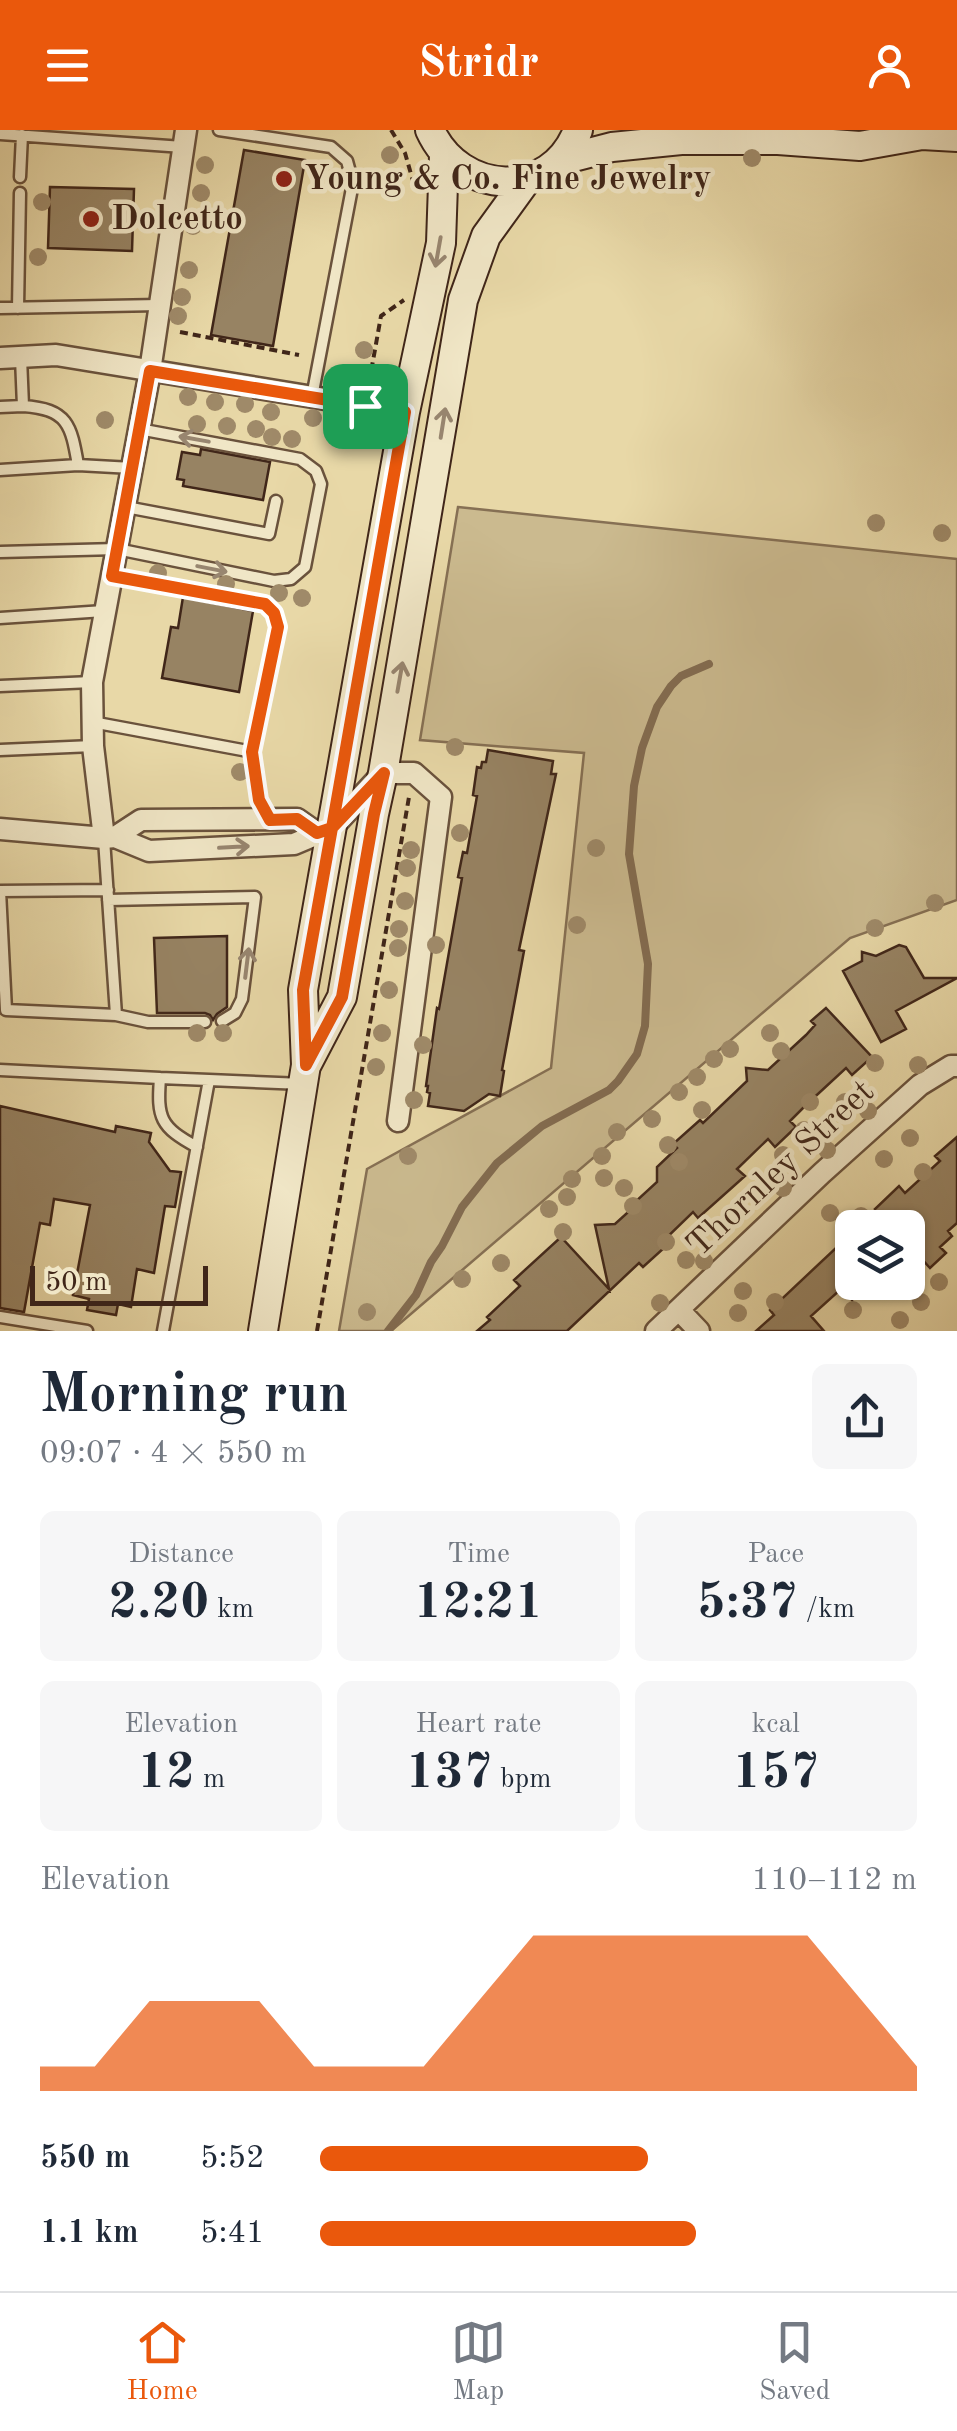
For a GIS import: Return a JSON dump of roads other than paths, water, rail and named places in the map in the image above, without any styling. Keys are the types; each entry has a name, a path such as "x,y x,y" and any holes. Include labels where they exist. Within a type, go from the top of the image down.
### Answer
{"main road":[{"path":"558,162 578,130"},
{"path":"433,137 464,171 487,180 512,182 537,175 558,162 612,147 681,140 778,140 860,146 914,132 957,137"},
{"path":"263,1331 305,1075 303,990 324,831 441,243 433,137"},
{"path":"305,1075 342,997 464,300 486,236 528,178"}],"street":[{"path":"109,837 93,746 92,682 150,371 185,138"},
{"path":"10,357 56,356 405,412"},
{"path":"0,829 109,837 149,850 294,844 324,831 384,773 414,773 441,797 398,1121"},
{"path":"109,837 141,820 297,819 324,831"},
{"name":"Thornley Street","path":"656,1331 920,1084 957,1066"},
{"path":"679,1310 699,1331"}],"lane":[{"path":"219,130 331,147 347,161 353,183 312,398"},
{"path":"0,134 185,138"},
{"path":"20,177 22,135"},
{"path":"18,308 20,193"},
{"path":"0,308 160,304"},
{"path":"10,357 22,406"},
{"path":"0,408 42,408 65,420 72,432 78,465"},
{"path":"0,552 117,550 274,581 291,580 305,568 321,484 316,470 300,459 139,429"},
{"path":"0,470 78,465 132,468"},
{"path":"125,507 269,534 276,501"},
{"path":"112,576 265,604 274,613 278,627 252,752 259,800 270,820"},
{"path":"0,618 106,612"},
{"path":"0,686 92,682"},
{"path":"92,722 252,752"},
{"path":"0,750 93,746"},
{"path":"109,837 108,895 116,1015"},
{"path":"205,1022 148,1022 116,1015 6,1010 0,891 255,896 242,999 235,1013 222,1021"},
{"path":"0,1070 209,1080 305,1075"},
{"path":"160,1078 158,1105 166,1127 196,1147"},
{"path":"163,1331 209,1080"},
{"path":"0,1317 87,1331"}],"waterway":[{"path":"388,1331 416,1295 462,1207 497,1163 542,1126 609,1090 637,1054 645,1026 648,964 629,854 634,786 657,707 681,676 709,664"}],"place":[{"name":"Young & Co. Fine Jewelry","path":"284,179"},
{"name":"Dolcetto","path":"91,219"}]}
